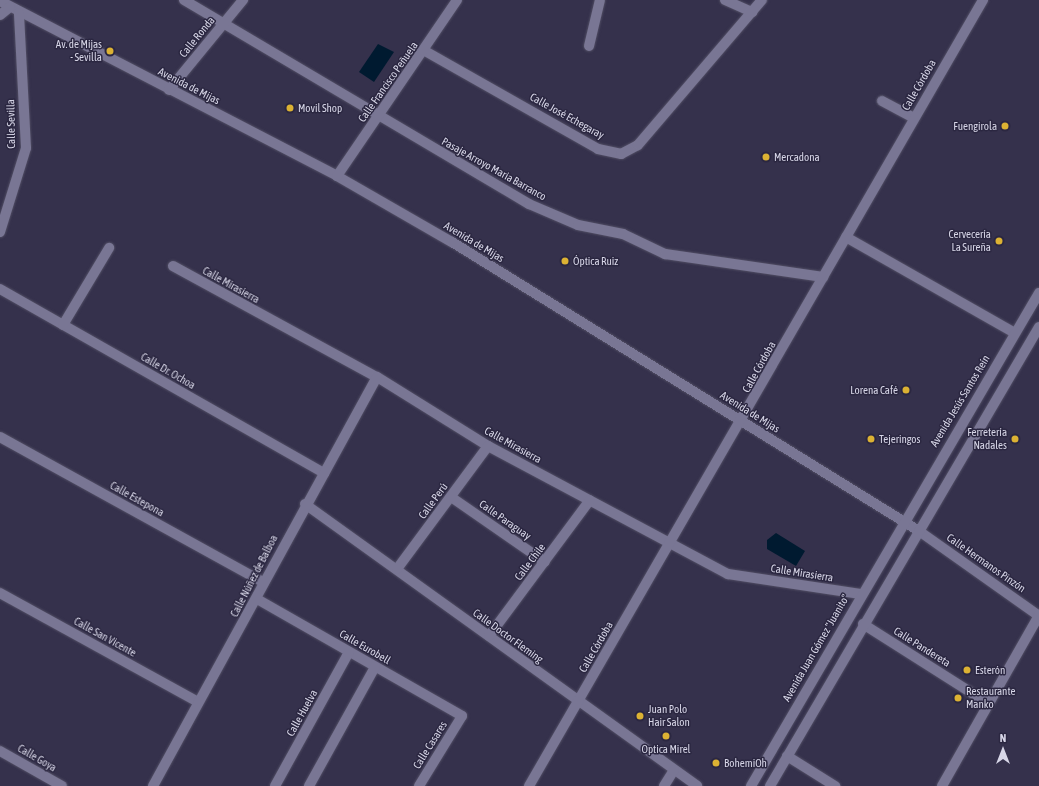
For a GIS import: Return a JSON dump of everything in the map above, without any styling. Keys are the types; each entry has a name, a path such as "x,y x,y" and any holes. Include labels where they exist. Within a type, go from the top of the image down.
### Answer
{"street":[{"name":"Pasaje Arroyo Maria Barranco","path":"184,0 378,117 529,204 578,225 623,234 665,254 824,277"},
{"name":"Calle Ronda","path":"169,90 243,0"},
{"name":"Calle Francisco Peñuela","path":"337,176 425,51 457,0"},
{"path":"589,46 600,0"},
{"path":"725,0 752,12"},
{"name":"Calle José Echegaray","path":"425,51 598,148 620,154 638,145 762,0"},
{"name":"Calle Córdoba","path":"529,786 670,542 742,422 846,237 983,0"},
{"name":"Avenida de Mijas","path":"0,1 14,10 337,176 452,242 919,531"},
{"path":"0,15 14,10"},
{"name":"Calle Sevilla","path":"0,232 26,148 14,10"},
{"path":"882,101 914,118"},
{"path":"846,237 1015,333"},
{"path":"63,325 109,248"},
{"name":"Calle Mirasierra","path":"173,266 377,377 488,446 728,574 860,594"},
{"name":"Calle Dr. Ochoa","path":"0,290 324,473"},
{"name":"Avenida Jesús Santos Reín","path":"903,522 1039,293"},
{"path":"770,786 862,624 919,531 1039,327"},
{"name":"Calle Núñez de Balboa","path":"152,786 257,599 263,582 305,504 324,473 377,377"},
{"name":"Calle Estepona","path":"0,437 263,582"},
{"name":"Calle Perú","path":"397,569 488,446"},
{"name":"Calle Paraguay","path":"451,497 545,562"},
{"name":"Calle Chile","path":"489,636 590,500"},
{"name":"Calle Doctor Fleming","path":"305,504 696,786"},
{"name":"Avenida Juan Gómez \"Juanito\"","path":"751,786 860,594 903,522"},
{"name":"Calle Hermanos Pinzón","path":"919,531 1039,616"},
{"name":"Calle San Vicente","path":"0,593 198,702"},
{"name":"Calle Eurobell","path":"257,599 462,716"},
{"path":"942,786 1039,616"},
{"name":"Calle Pandereta","path":"862,624 989,704"},
{"name":"Calle Huelva","path":"276,786 349,652"},
{"path":"309,786 375,667"},
{"name":"Calle Casares","path":"419,786 462,716"},
{"name":"Calle Goya","path":"0,751 62,786"},
{"path":"787,756 835,786"},
{"path":"664,786 674,770"}],"water":[{"path":"378,44 394,52 374,82 359,72"},
{"path":"776,533 805,551 796,566 767,549 767,540"}],"place":[{"name":"Av. de Mijas - Sevilla","path":"110,51"},
{"name":"Movil Shop","path":"290,108"},
{"name":"Fuengirola","path":"1005,126"},
{"name":"Mercadona","path":"766,157"},
{"name":"Cervecería La Sureña","path":"999,241"},
{"name":"Óptica Ruiz","path":"565,261"},
{"name":"Lorena Café","path":"906,390"},
{"name":"Tejeringos","path":"871,439"},
{"name":"Ferretería Nadales","path":"1015,439"},
{"name":"Esterón","path":"967,670"},
{"name":"Restaurante Manko","path":"958,698"},
{"name":"Juan Polo Hair Salon","path":"640,716"},
{"name":"Optica Mirel","path":"666,736"},
{"name":"BohemiOh","path":"716,763"}]}
